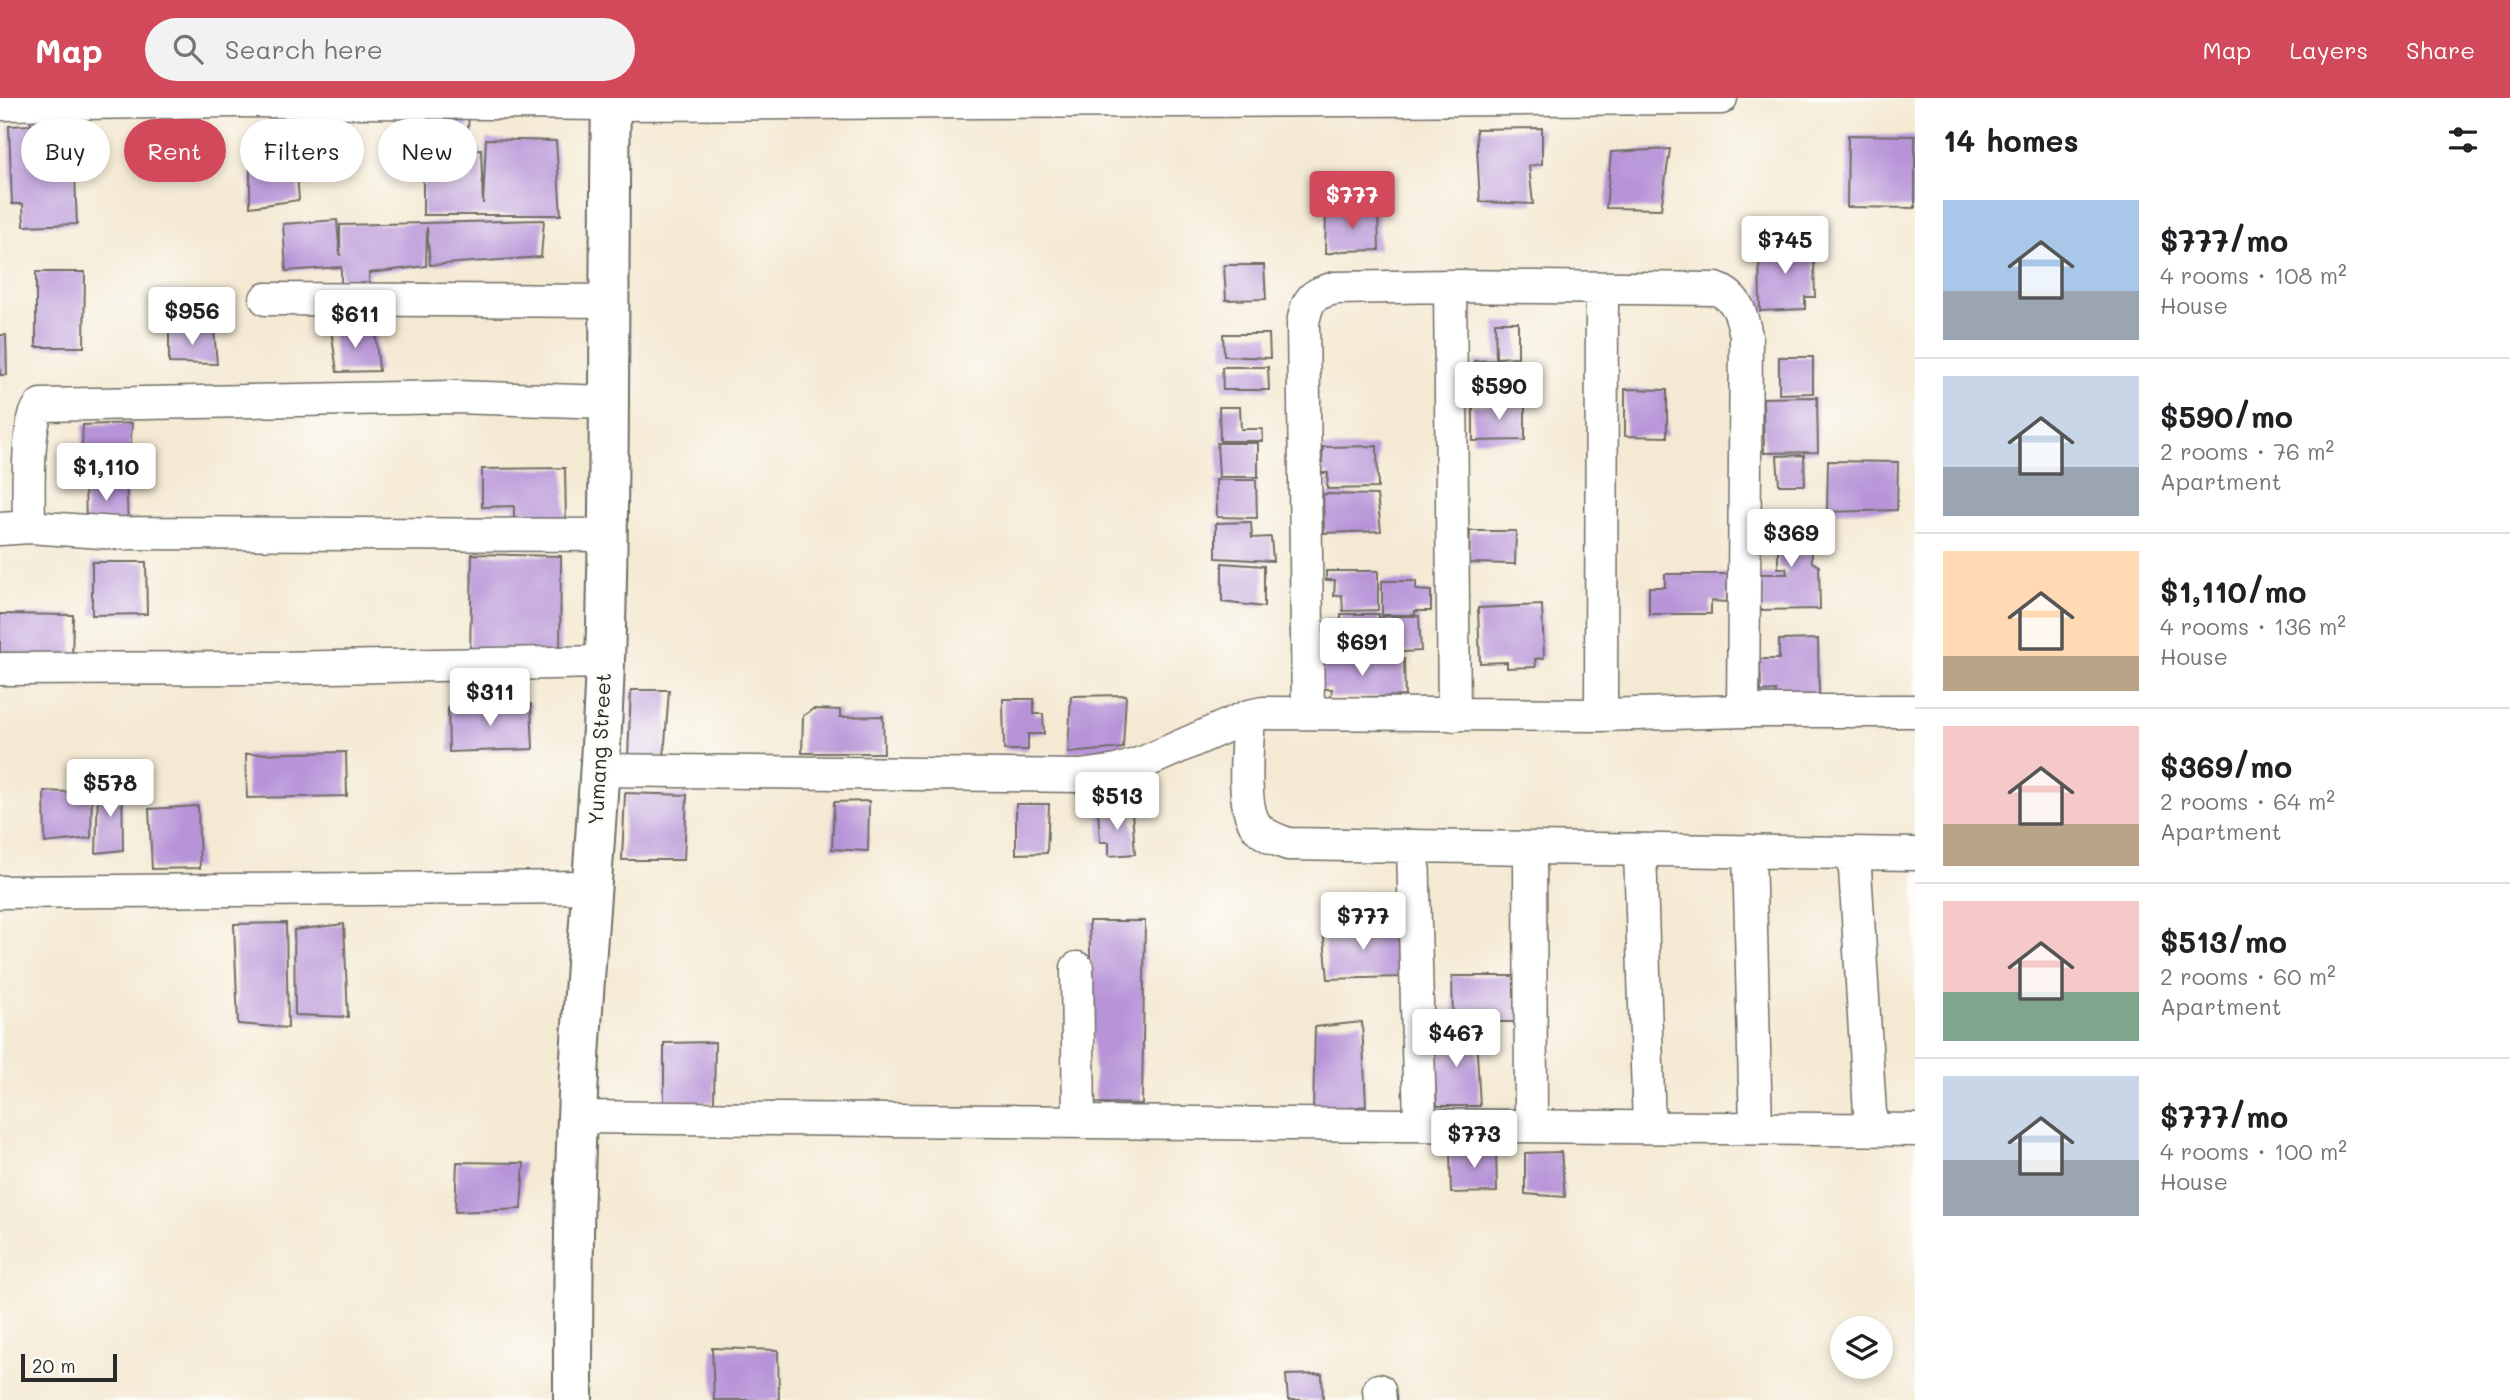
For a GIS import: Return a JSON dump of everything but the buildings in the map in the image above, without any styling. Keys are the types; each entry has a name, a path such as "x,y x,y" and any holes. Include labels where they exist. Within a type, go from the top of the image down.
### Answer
{"main road":[{"name":"Yumang Street","path":"573,1400 577,1117 605,662 611,101"}],"street":[{"path":"0,104 235,99 611,101 1721,98"},
{"path":"1450,286 1454,715"},
{"path":"1308,712 1303,323 1307,302 1318,293 1335,288 1450,286 1716,289 1726,292 1740,308 1746,336 1743,710"},
{"path":"1601,715 1602,289"},
{"path":"266,299 609,301"},
{"path":"607,535 116,533 15,528 31,432 36,409 41,405 454,397 609,402"},
{"path":"0,669 277,668 605,662"},
{"path":"600,770 1080,776 1116,771 1147,761 1263,712 1601,715 1743,710 1915,711"},
{"path":"1249,716 1247,796 1250,815 1258,829 1288,844 1915,854"},
{"path":"1413,846 1420,1124"},
{"path":"1530,849 1531,1125"},
{"path":"1640,850 1649,1126"},
{"path":"1749,851 1756,1128"},
{"path":"1854,853 1871,1129"},
{"path":"0,892 593,887"},
{"path":"1077,968 1079,1122"},
{"path":"577,1117 1915,1129"}]}
